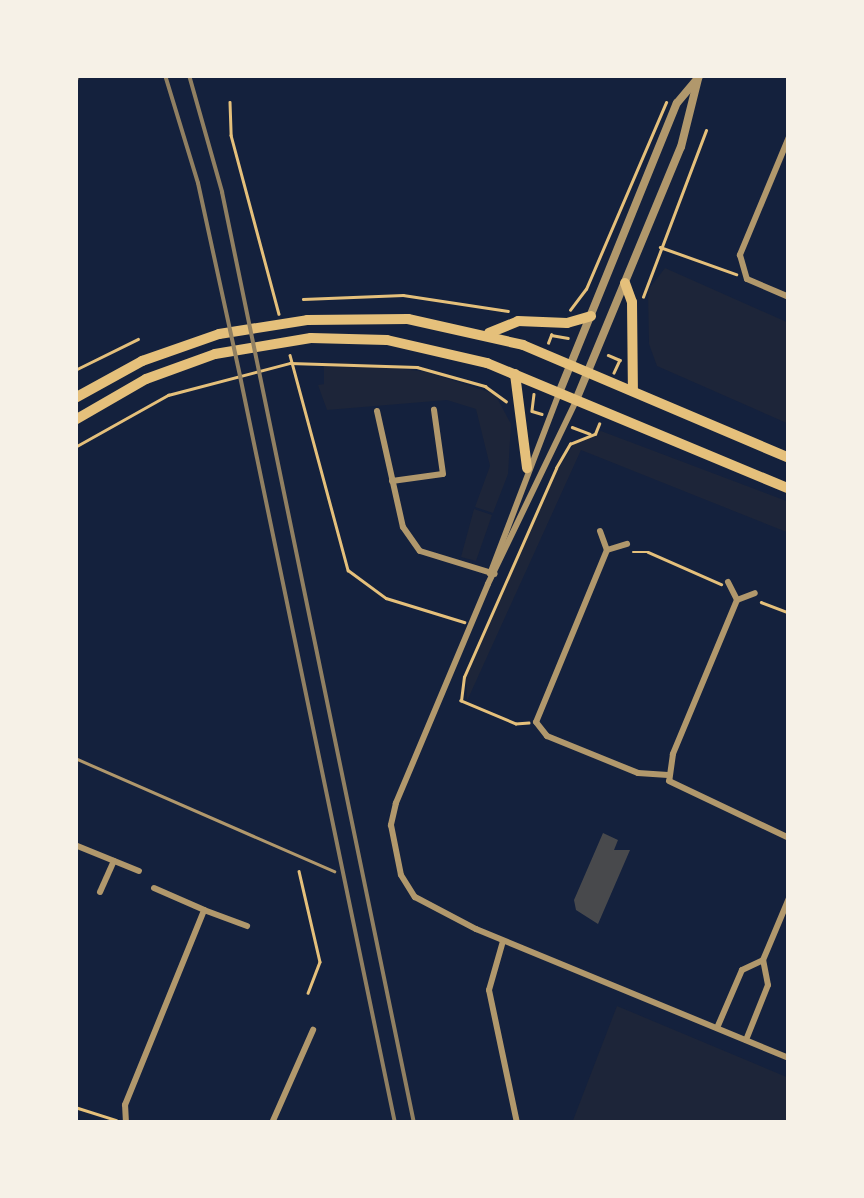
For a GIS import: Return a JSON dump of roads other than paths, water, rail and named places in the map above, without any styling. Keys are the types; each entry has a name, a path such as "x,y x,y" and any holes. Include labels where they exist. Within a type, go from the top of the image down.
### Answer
{"main road":[{"path":"625,282 632,302 633,391"},
{"path":"488,333 518,321 567,323 590,316"},
{"path":"75,398 142,361 219,334 307,320 408,319 488,333 789,458"},
{"path":"75,420 146,379 214,354 311,338 411,344 514,374 789,489"},
{"path":"514,374 528,468"}],"street":[{"path":"699,77 695,109 589,373 488,584 394,810 392,832 408,890 504,941 789,1058"},
{"path":"493,573 528,468 677,102 699,77"},
{"path":"789,137 740,254 744,274 789,297"},
{"path":"392,481 443,474 434,410"},
{"path":"378,412 400,520 420,550 493,573"},
{"path":"600,531 607,550 536,722 547,736 638,773 668,775"},
{"path":"607,550 628,544"},
{"path":"668,775 737,600 728,582"},
{"path":"737,600 754,594"},
{"path":"668,775 678,790 789,838"},
{"path":"75,845 139,871"},
{"path":"100,892 114,861"},
{"path":"154,888 248,926"},
{"path":"746,1040 768,984 762,960 789,898"},
{"path":"126,1122 125,1106 204,910"},
{"path":"504,941 489,990 517,1123"},
{"path":"716,1028 742,970 762,960"},
{"path":"272,1123 313,1030"}],"lane":[{"path":"75,758 334,871"}],"railway":[{"path":"165,75 198,183 395,1123"},
{"path":"189,75 222,192 414,1123"}]}
